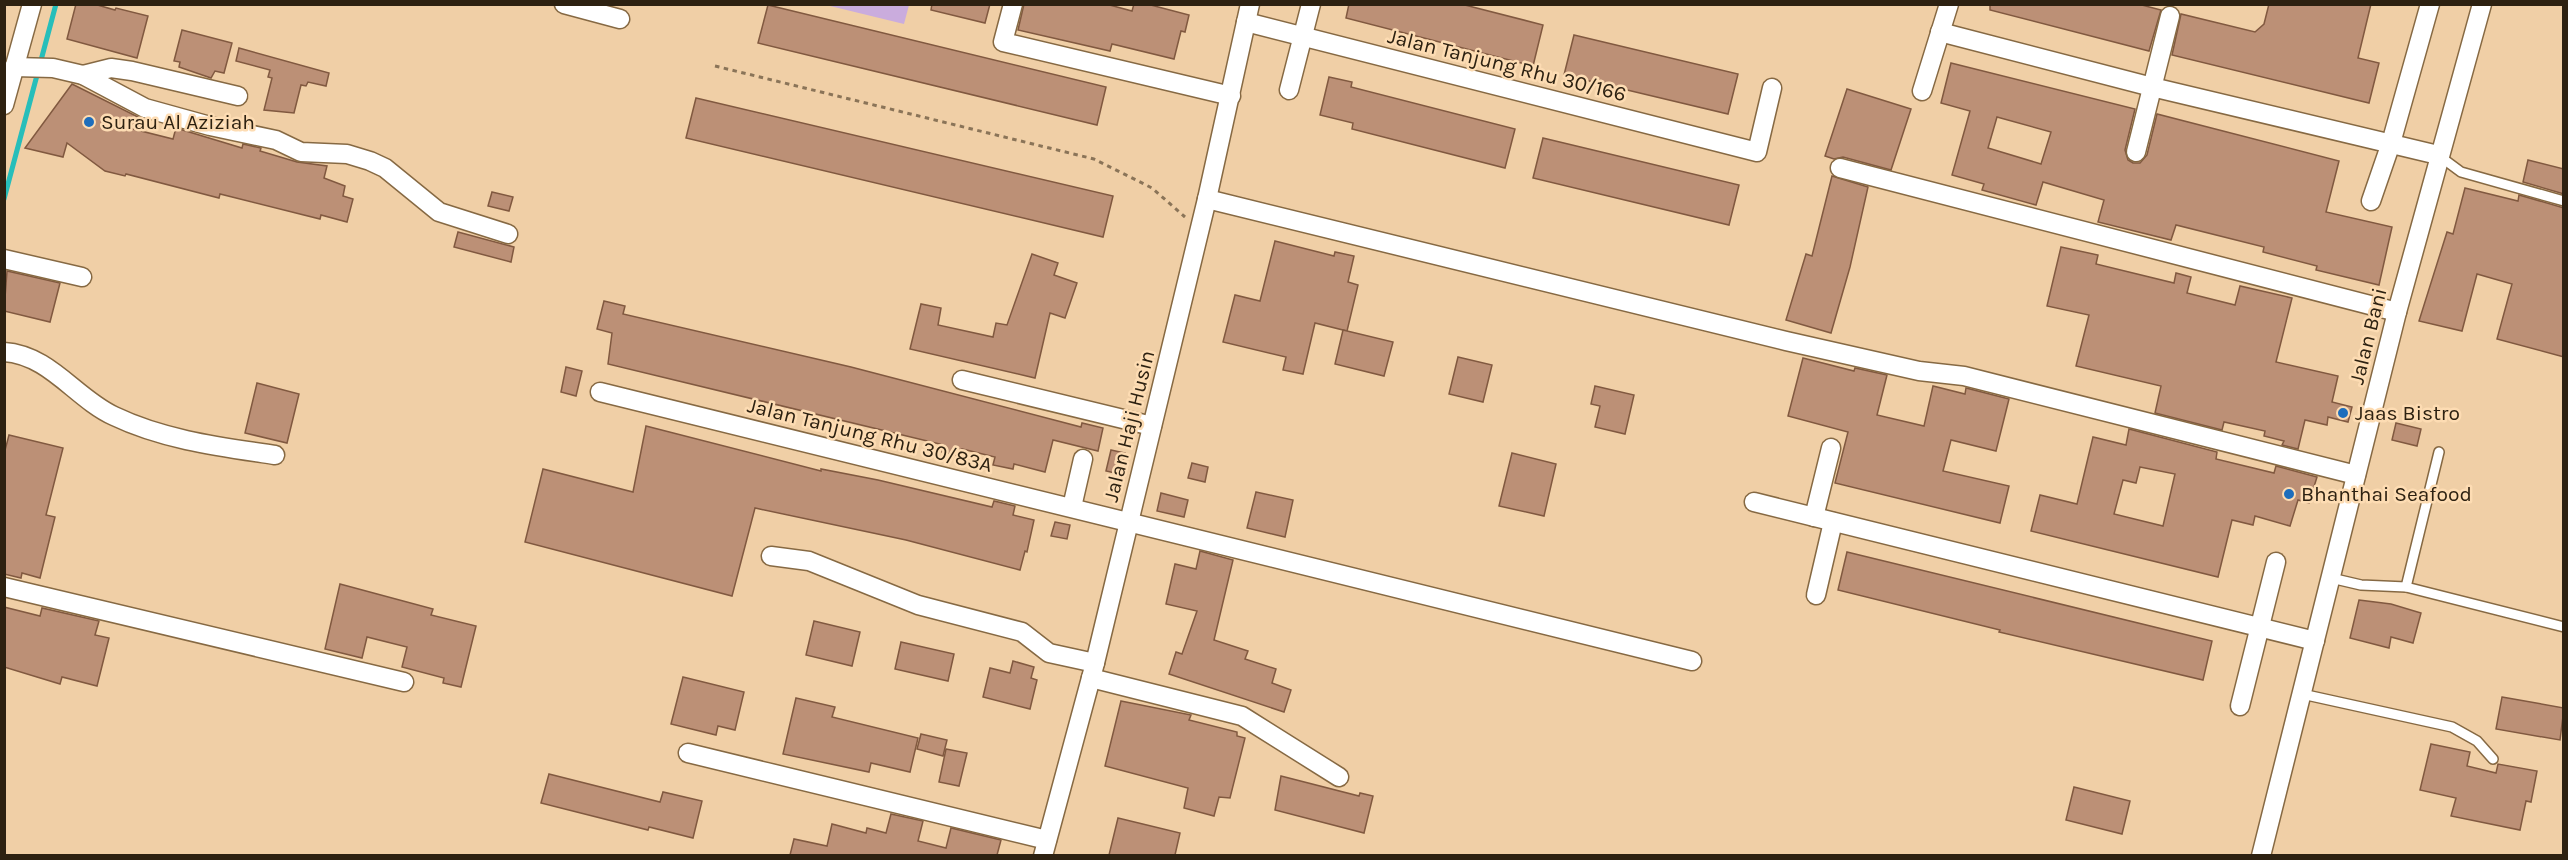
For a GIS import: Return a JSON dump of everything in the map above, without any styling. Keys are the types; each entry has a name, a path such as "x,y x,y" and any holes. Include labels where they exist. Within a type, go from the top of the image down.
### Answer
{"street":[{"path":"4,105 20,66 32,4"},
{"path":"564,4 620,19"},
{"path":"1013,4 1003,42 1231,96"},
{"path":"1289,90 1311,4"},
{"path":"1922,91 1949,4"},
{"path":"2371,201 2391,143 2430,4"},
{"name":"Jalan Bani","path":"2261,855 2397,312 2438,155 2482,4"},
{"name":"Jalan Haji Husin","path":"1045,848 1093,670 1207,200 1248,13"},
{"name":"Jalan Tanjung Rhu 30/166","path":"1248,13 1303,37 1757,152 1772,88"},
{"path":"2136,152 2170,16"},
{"path":"1941,32 2152,87 2438,155"},
{"path":"20,66 53,68 83,75 145,108 210,126 276,140 301,152 347,154 370,161 385,168 440,212 508,234"},
{"path":"83,75 111,68 238,96"},
{"path":"1840,168 2397,312"},
{"path":"1207,200 1786,341 1919,371 1964,376 2356,475"},
{"path":"4,259 82,277"},
{"path":"4,352 32,357 104,411 126,422 193,443 275,455"},
{"path":"962,380 1152,426"},
{"name":"Jalan Tanjung Rhu 30/83A","path":"600,392 1692,661"},
{"path":"1814,517 1831,448"},
{"path":"1072,507 1083,459"},
{"path":"1754,502 2315,641"},
{"path":"1816,595 1833,522"},
{"path":"771,556 809,561 918,605 1022,632 1049,653 1093,670 1242,716 1339,777"},
{"path":"2240,706 2276,562"},
{"path":"4,587 404,682"},
{"path":"688,753 1045,848"}],"lane":[{"path":"2438,155 2461,172 2564,201"},
{"path":"2406,587 2439,452"},
{"path":"2331,578 2361,585 2406,587 2564,627"},
{"path":"2302,694 2452,727 2476,741 2493,759"}],"path":[{"path":"715,66 1094,159 1152,188 1199,230"}],"shaded area":[{"path":"826,5 909,5 904,24"}],"building":[{"path":"76,4 94,4 148,16 137,58 67,39"},
{"path":"932,4 990,4 985,23 931,10"},
{"path":"1024,4 1106,4 1132,11 1134,4 1147,4 1189,15 1185,32 1181,31 1174,59 1112,44 1110,51 1018,30"},
{"path":"1349,4 1461,4 1543,25 1533,66 1346,18"},
{"path":"1990,4 2138,4 2161,10 2149,51 1990,10"},
{"path":"2269,4 2371,4 2358,58 2379,63 2369,103 2172,55 2181,14 2255,32 2264,24"},
{"path":"768,5 1106,87 1097,125 758,43"},
{"path":"182,30 232,43 224,73 215,71 211,78 179,67 180,62 174,61"},
{"path":"1574,35 1738,74 1728,114 1564,75"},
{"path":"239,48 329,73 326,86 308,82 306,86 301,85 294,113 264,110 272,78 268,77 270,70 236,61"},
{"path":"1951,63 2135,109 2125,150 2128,160 2133,163 2140,163 2147,155 2157,114 2339,161 2326,212 2392,227 2379,285 2316,270 2317,266 2263,252 2264,247 2176,225 2171,240 2098,222 2104,200 2043,182 2036,205 1982,190 1984,184 1952,175 1970,111 1941,103","holes":["1997,117 2051,132 2041,164 1988,148"]},
{"path":"1329,77 1352,82 1351,87 1515,129 1505,168 1352,129 1353,123 1320,115"},
{"path":"72,84 138,117 129,128 173,139 176,128 242,148 243,144 261,148 260,151 297,162 327,166 324,178 345,186 343,196 353,199 347,222 321,215 320,219 220,194 219,198 126,174 125,176 105,171 67,143 63,157 25,148"},
{"path":"1847,89 1911,109 1891,170 1843,157 1834,159 1825,156"},
{"path":"696,98 1113,196 1103,237 686,138"},
{"path":"1543,138 1739,185 1729,225 1533,178"},
{"path":"2528,160 2564,169 2564,194 2523,182"},
{"path":"1832,176 1868,187 1850,267 1831,333 1786,320 1806,254 1812,256"},
{"path":"2465,188 2518,201 2519,195 2564,208 2564,357 2497,339 2512,284 2477,274 2462,331 2419,321 2447,232 2453,234"},
{"path":"492,192 513,197 509,211 488,206"},
{"path":"458,232 514,247 511,262 454,247"},
{"path":"1275,241 1334,256 1335,252 1354,256 1348,282 1358,285 1347,331 1315,323 1303,374 1283,370 1286,357 1223,342 1235,295 1260,301"},
{"path":"2061,247 2098,255 2096,264 2174,283 2176,273 2191,277 2187,293 2235,305 2240,286 2292,298 2276,362 2338,376 2332,402 2352,407 2348,422 2328,417 2327,425 2305,420 2298,449 2282,445 2284,441 2264,436 2265,431 2224,422 2222,430 2155,413 2161,386 2076,366 2089,315 2047,306"},
{"path":"1032,254 1058,263 1054,275 1077,283 1065,318 1050,313 1035,378 910,349 921,304 941,308 938,325 993,337 996,323 1007,325"},
{"path":"7,271 60,283 50,322 4,311"},
{"path":"604,301 625,306 623,314 851,367 1081,427 1082,423 1103,428 1098,451 1053,440 1045,472 1014,464 1013,469 993,465 995,457 962,449 960,456 942,452 944,445 608,364 612,333 597,329"},
{"path":"1343,330 1393,342 1384,376 1335,364"},
{"path":"1458,357 1492,365 1483,402 1449,394"},
{"path":"1803,358 1854,371 1855,368 1887,375 1877,415 1924,426 1933,386 1965,394 1966,388 2009,399 1996,451 1951,440 1943,471 2009,486 2000,523 1835,483 1848,432 1788,416"},
{"path":"566,367 582,371 576,396 561,392"},
{"path":"257,383 299,394 287,443 245,433"},
{"path":"1595,386 1634,395 1625,434 1595,427 1600,406 1591,404"},
{"path":"2396,423 2421,429 2417,446 2392,440"},
{"path":"646,426 821,471 821,469 878,480 992,507 994,501 1015,506 1013,515 1034,520 1027,552 1025,551 1020,570 906,540 755,508 732,596 525,542 543,469 633,492"},
{"path":"2129,429 2217,452 2216,459 2274,473 2276,466 2317,477 2309,503 2298,500 2290,526 2255,516 2253,525 2232,520 2218,577 2031,531 2040,495 2077,504 2093,437 2126,445","holes":["2140,467 2175,474 2163,526 2114,514 2123,480 2136,483"]},
{"path":"9,435 63,448 46,515 55,517 40,578 22,573 21,578 4,574 4,454"},
{"path":"1111,450 1125,453 1120,474 1106,471"},
{"path":"1512,453 1556,464 1544,516 1499,506"},
{"path":"1192,463 1208,467 1205,482 1188,478"},
{"path":"1256,492 1293,500 1285,537 1247,528"},
{"path":"1161,493 1188,500 1184,517 1157,511"},
{"path":"1055,522 1070,525 1067,539 1051,536"},
{"path":"1200,551 1233,560 1214,640 1248,651 1245,659 1276,669 1272,683 1291,690 1284,712 1169,674 1176,652 1182,654 1197,611 1166,604 1175,564 1196,569"},
{"path":"1847,552 2212,641 2203,680 1999,632 2000,630 1838,590"},
{"path":"340,584 433,609 431,615 476,626 461,687 443,683 444,678 402,667 407,647 367,637 362,658 325,649"},
{"path":"2359,600 2391,604 2421,613 2413,643 2391,637 2389,648 2350,638"},
{"path":"4,607 40,616 42,608 99,621 95,635 109,638 97,686 62,677 60,684 4,667"},
{"path":"814,621 860,632 852,666 806,655"},
{"path":"901,642 954,654 948,681 895,669"},
{"path":"1013,661 1034,667 1031,678 1037,680 1030,709 983,697 990,668 1010,673"},
{"path":"683,677 744,692 735,730 718,726 716,735 671,724"},
{"path":"2502,697 2564,708 2560,740 2496,729"},
{"path":"796,698 835,707 832,717 918,738 910,772 871,763 869,772 783,754"},
{"path":"1121,701 1191,715 1189,720 1237,732 1237,736 1245,738 1230,798 1219,797 1214,816 1184,808 1188,788 1105,766"},
{"path":"921,734 947,740 943,756 917,749"},
{"path":"2431,744 2470,752 2467,766 2496,773 2498,764 2537,771 2531,802 2526,801 2520,830 2451,816 2456,798 2420,790"},
{"path":"946,749 967,753 959,786 939,782"},
{"path":"549,774 660,802 663,792 702,801 693,838 649,827 648,830 541,803"},
{"path":"1281,776 1359,796 1360,793 1373,796 1364,833 1275,810"},
{"path":"2074,787 2130,801 2122,834 2066,820"},
{"path":"891,814 923,821 918,841 946,848 951,828 1001,840 997,855 790,855 794,839 827,846 832,824 866,833 867,828 886,833"},
{"path":"1118,818 1180,833 1175,855 1109,855"}],"waterway":[{"path":"4,199 56,4"}],"place":[{"name":"Surau Al Aziziah","path":"89,122"},
{"name":"Jaas Bistro","path":"2343,413"},
{"name":"Bhanthai Seafood","path":"2289,494"}]}
